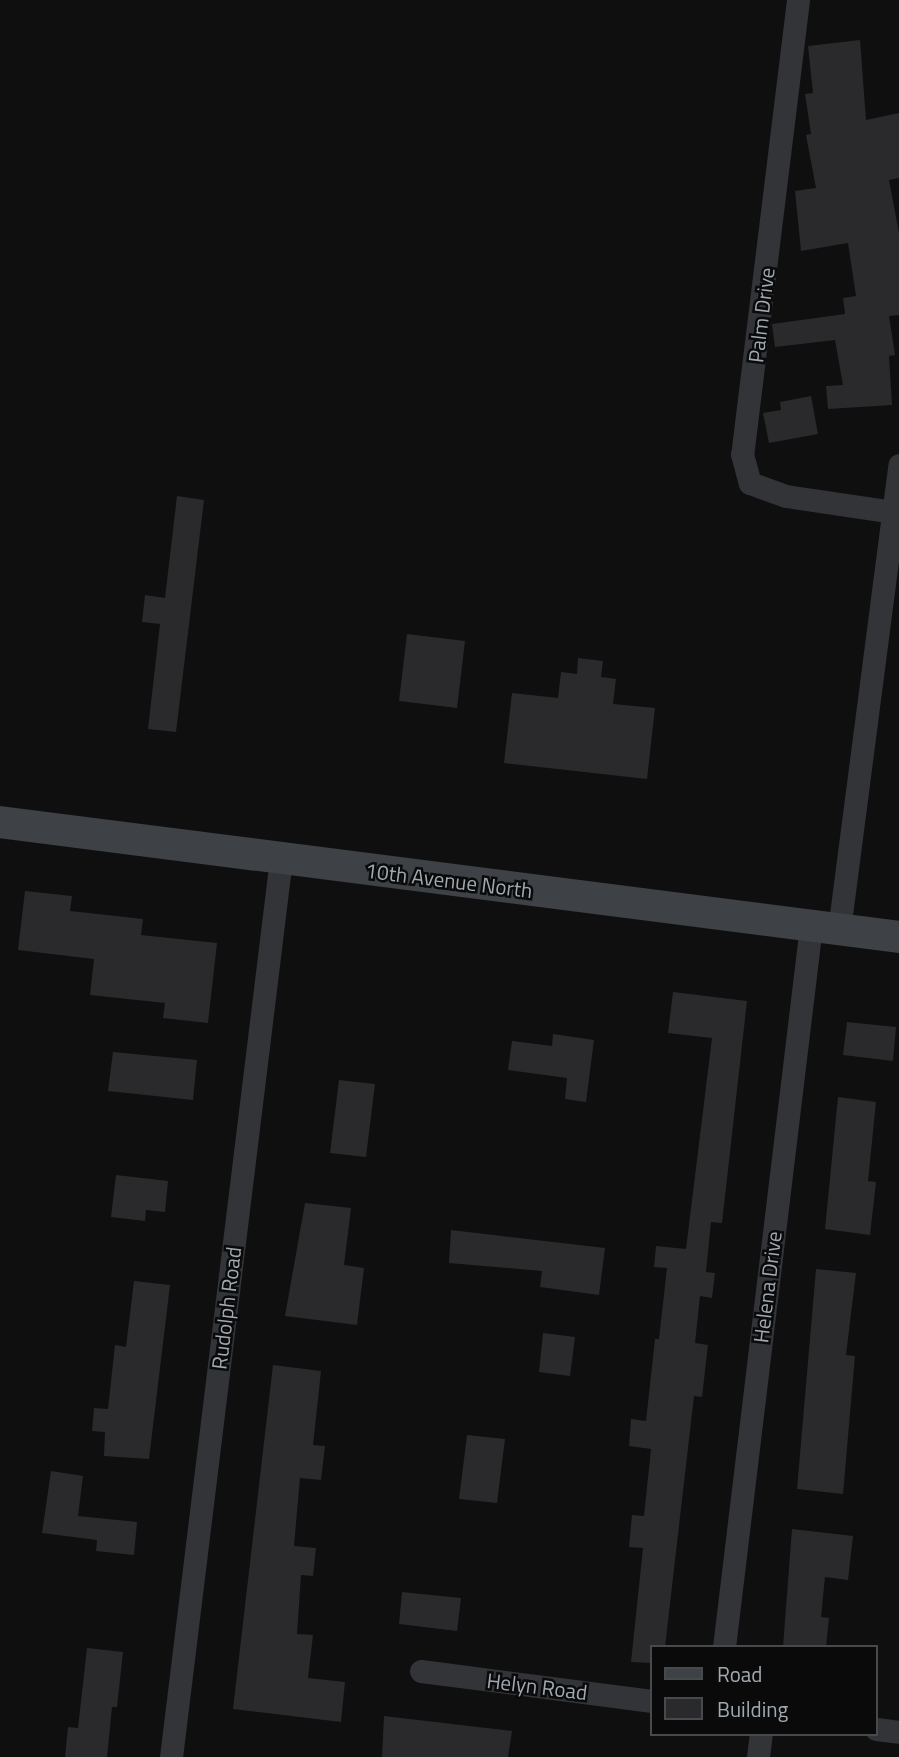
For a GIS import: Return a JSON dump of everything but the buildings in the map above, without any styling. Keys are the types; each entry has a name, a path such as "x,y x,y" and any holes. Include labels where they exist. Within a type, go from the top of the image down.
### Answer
{"street":[{"name":"Palm Drive","path":"797,0 743,454 750,483 786,496 893,512"},
{"path":"825,928 899,465"},
{"name":"10th Avenue North","path":"0,822 899,937"},
{"name":"Rudolph Road","path":"172,1757 281,859"},
{"name":"Helena Drive","path":"724,1645 825,928"},
{"name":"Helyn Road","path":"421,1671 650,1701"},
{"path":"878,1729 899,1732"},
{"path":"758,1757 761,1736"}]}
